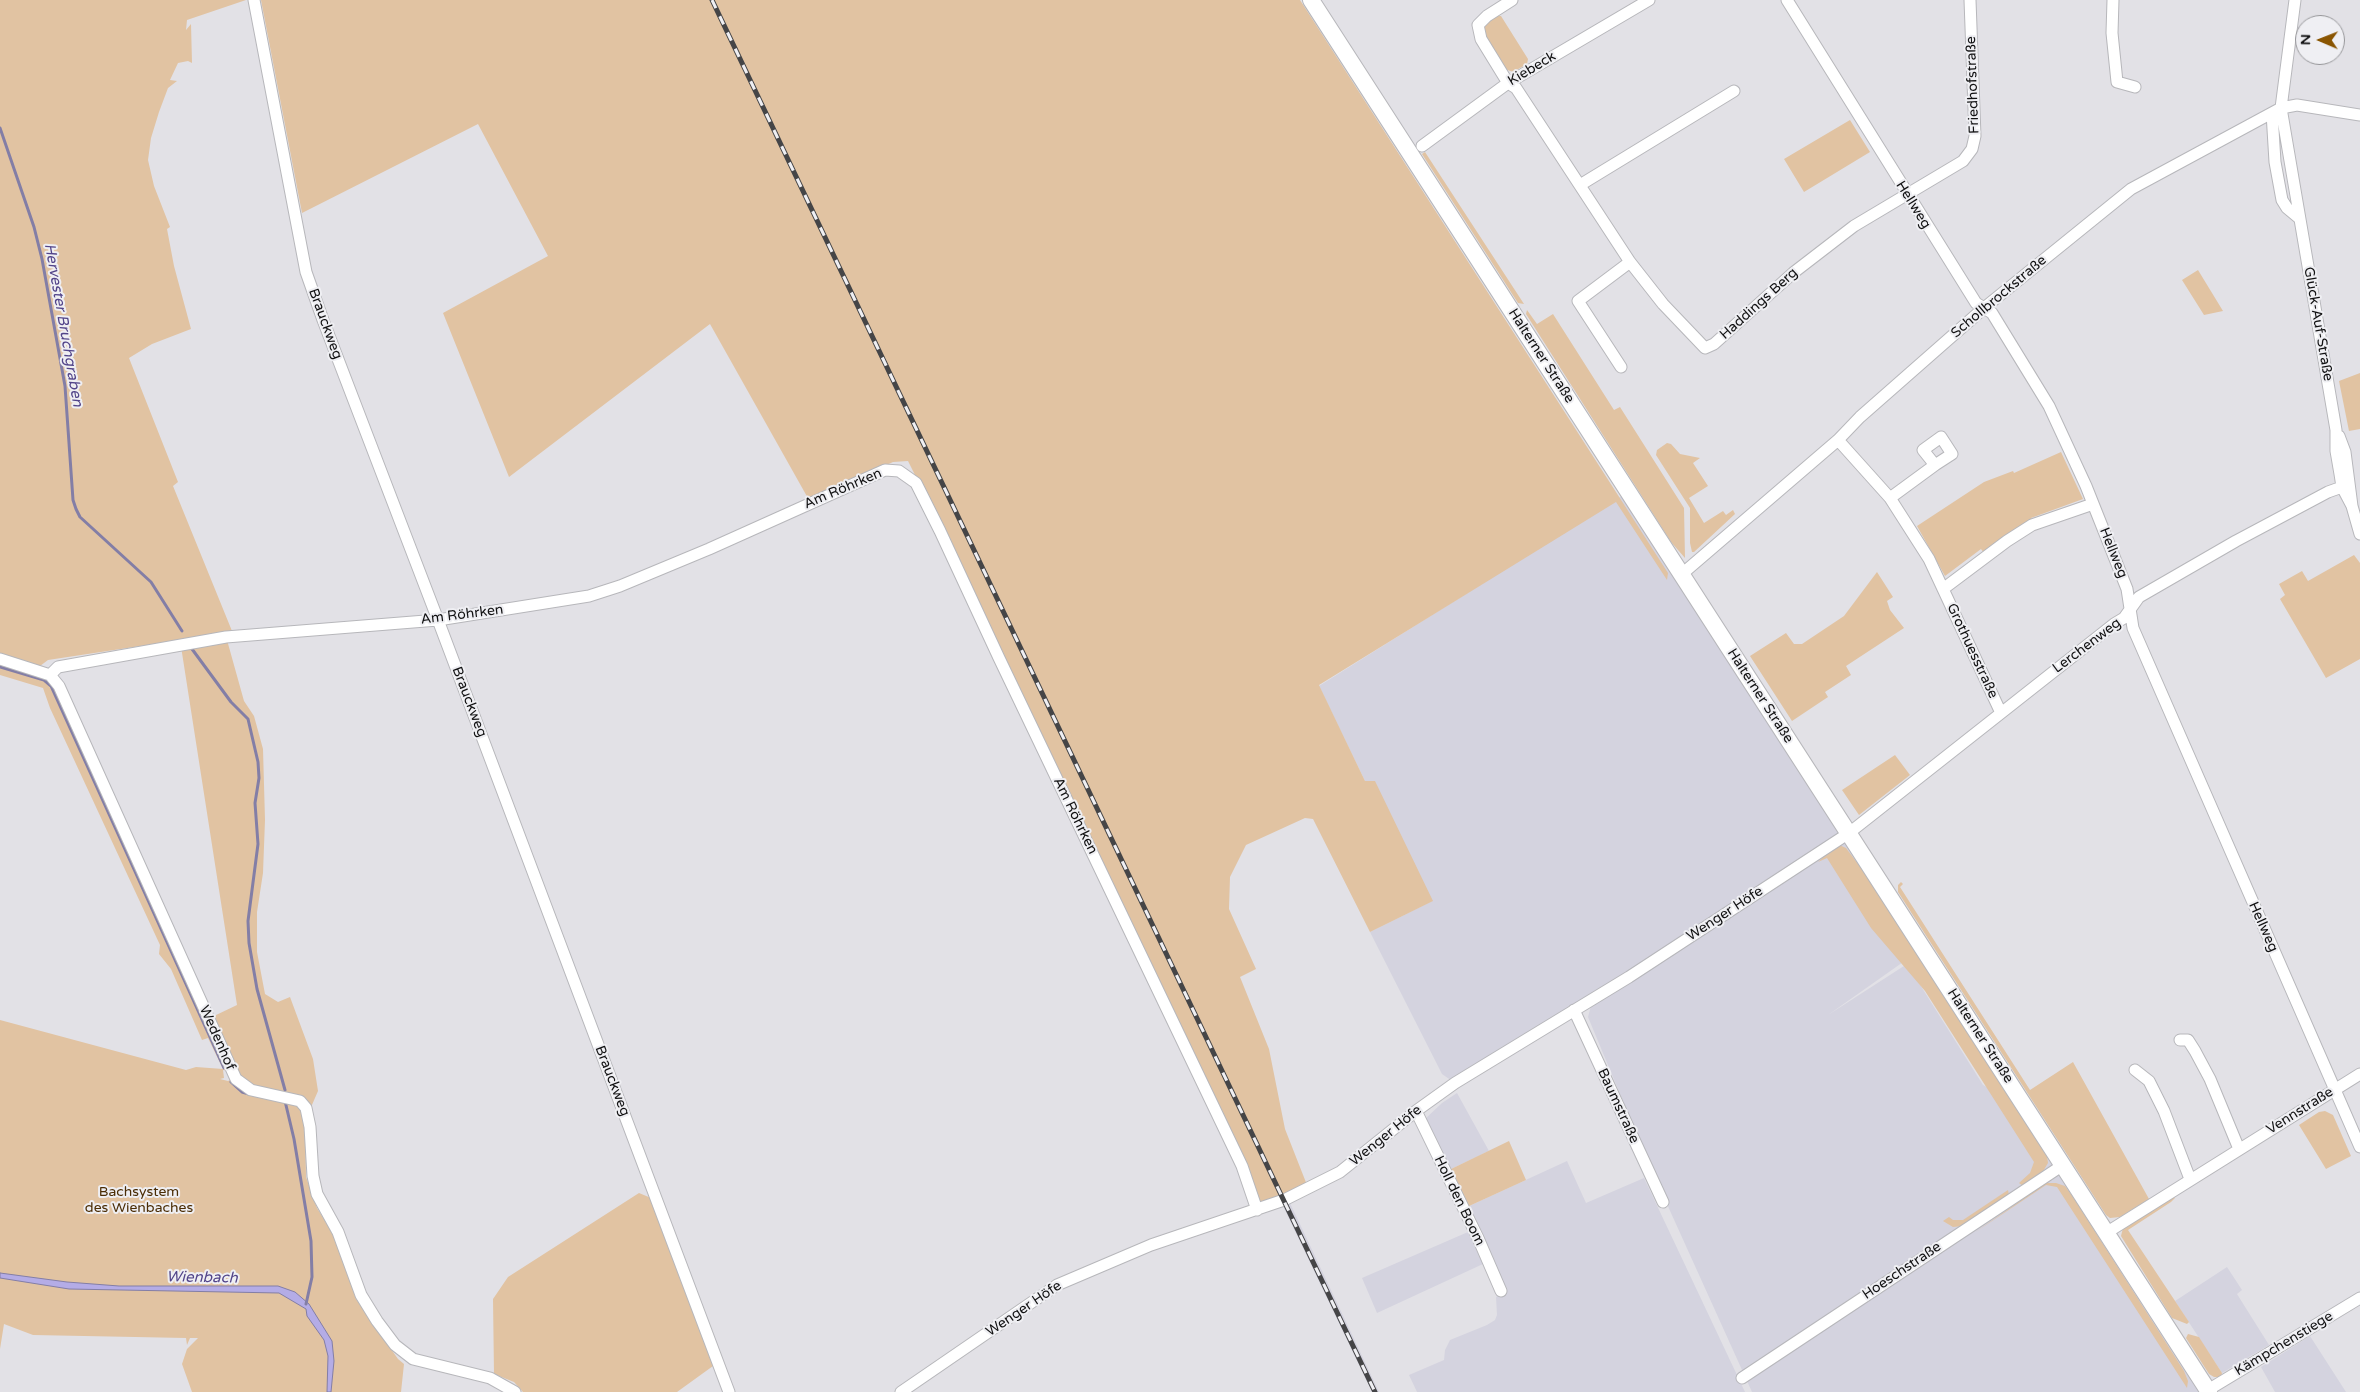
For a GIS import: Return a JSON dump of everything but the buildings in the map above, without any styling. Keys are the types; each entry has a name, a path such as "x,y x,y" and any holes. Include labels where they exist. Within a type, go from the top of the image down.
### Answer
{"main road":[{"name":"Halterner Straße","path":"1311,0 2209,1391"}],"street":[{"name":"Brauckweg","path":"254,0 306,272 322,320 438,620 729,1392"},
{"name":"Haddings Berg","path":"1512,0 1487,16 1478,26 1480,39 1508,83 1516,88 1630,262 1663,304 1705,348 1714,344 1822,249 1854,226 1907,195"},
{"name":"Kiebeck","path":"1422,146 1508,83 1648,0"},
{"name":"Hellweg","path":"1787,0 1976,303 1992,313 2049,406 2093,504 2130,597 2133,628 2360,1147"},
{"name":"Friedhofstraße","path":"1907,195 1963,162 1972,149 1975,136 1970,0"},
{"path":"2113,0 2112,33 2117,82 2135,87"},
{"name":"Glück-Auf-Straße","path":"2295,0 2276,111 2298,199 2299,218 2336,430 2336,451 2342,487 2352,506"},
{"path":"1580,185 1734,91"},
{"name":"Schollbrockstraße","path":"1682,574 1838,440 1860,418 1984,308 2131,189 2276,111 2297,105 2360,115"},
{"path":"1621,367 1578,301 1630,262"},
{"name":"Glück-Auf-Straße","path":"2336,430 2346,452 2352,506 2360,534"},
{"name":"Grothuesstraße","path":"1838,440 1890,498 1929,559 2001,713"},
{"path":"1890,498 1935,465"},
{"name":"Am Röhrken","path":"50,674 58,666 226,637 438,620 544,604 606,591 709,548 885,470 900,471 916,483 940,532 994,649 1145,960 1242,1166 1257,1210"},
{"name":"Lerchenweg","path":"1849,833 2124,618 2139,597 2236,541 2328,492 2342,487"},
{"name":"Grothuesstraße","path":"1943,589 2007,541 2032,525 2093,504"},
{"path":"0,659 50,674"},
{"name":"Wedenhof","path":"50,674 59,686 236,1079 251,1090 300,1101 306,1108 310,1126 313,1176 317,1194 345,1248 361,1295 377,1320 395,1345 412,1359 490,1378 515,1392"},
{"name":"Wenger Höfe","path":"901,1392 1057,1285 1151,1245 1296,1196 1340,1172 1416,1111 1455,1083 1574,1010 1849,833"},
{"name":"Baumstraße","path":"1574,1010 1663,1202"},
{"path":"2180,1040 2188,1040 2195,1050 2210,1079 2240,1148"},
{"path":"2135,1070 2149,1081 2164,1111 2190,1180"},
{"name":"Vennstraße","path":"2106,1233 2360,1074"},
{"name":"Holl den Boom","path":"1416,1111 1478,1238 1501,1291"},
{"name":"Hoeschstraße","path":"1742,1378 2063,1165"},
{"name":"Kämpchenstiege","path":"2209,1391 2360,1298"}],"shaded area":[{"path":"1628,492 1923,948 1828,1015 1907,964 1983,1085 2007,1098 2015,1091 2209,1392 1752,1392 1652,1171 1588,1017 1591,1006 1455,1083 1442,1074 1370,932 1432,901 1365,781 1319,686"},
{"path":"1457,1093 1489,1151 1449,1170 1425,1119 1442,1103"},
{"path":"1567,1161 1586,1203 1644,1178 1745,1392 1417,1392 1409,1375 1444,1360 1445,1350 1450,1340 1495,1320 1497,1315 1496,1297 1503,1293 1467,1207"},
{"path":"1290,1203 1379,1392 1372,1392 1283,1206"},
{"path":"1468,1232 1483,1264 1377,1313 1362,1278"},
{"path":"2227,1267 2242,1290 2237,1294 2269,1345 2222,1373 2175,1301"},
{"path":"0,1273 67,1282 119,1286 278,1286 295,1292 309,1304 332,1341 334,1361 331,1392 327,1392 328,1356 324,1340 307,1316 306,1309 279,1293 69,1289 0,1278"},
{"path":"2310,1336 2346,1392 2275,1392 2261,1367"}],"green space":[{"name":"Bachsystem des Wienbaches","path":"0,0 246,0 187,20 186,30 191,24 192,63 188,61 178,63 170,80 177,81 168,88 151,138 148,160 154,186 170,227 167,229 174,266 191,329 152,344 129,358 178,482 173,486 232,631 227,640 244,701 254,716 263,749 265,820 263,873 257,912 257,952 265,994 278,1002 290,997 313,1059 318,1091 305,1121 306,1177 317,1208 338,1242 356,1299 398,1359 404,1364 401,1392 192,1392 182,1364 187,1349 198,1338 190,1338 187,1345 186,1338 33,1335 4,1324 0,1349 0,1020 186,1070 196,1067 223,1069 208,1038 202,1040 171,969 159,954 160,945 50,708 43,688 0,675 0,662 52,682 228,1071 223,1070 224,1078 220,1079 228,1081 238,1076 214,1016 237,1005 180,640 48,660 40,666 0,656"},
{"path":"261,0 1300,0 1668,573 1667,580 1616,502 1319,685 1365,781 1375,781 1433,901 1370,932 1313,819 1305,818 1246,845 1230,877 1229,909 1256,969 1240,977 1269,1049 1285,1129 1307,1185 1260,1204 943,531 908,461 893,462 809,500 710,324 509,477 443,313 548,256 478,124 302,213"},
{"path":"1497,16 1501,16 1528,59 1527,64 1513,72 1505,69 1486,42 1484,29 1486,24"},
{"path":"1850,120 1870,152 1804,192 1784,159"},
{"path":"1425,152 1524,304 1518,303 1422,154"},
{"path":"2198,270 2223,311 2204,315 2182,280"},
{"path":"1527,310 1537,324 1553,314 1614,410 1620,407 1684,508 1685,558 1671,542 1526,314"},
{"path":"2360,373 2360,429 2349,431 2339,381"},
{"path":"1667,443 1671,444 1680,454 1700,458 1693,463 1708,486 1689,498 1704,523 1723,511 1726,515 1733,510 1735,514 1694,552 1692,552 1690,543 1690,508 1656,455 1657,450"},
{"path":"2061,452 2083,499 2031,518 2033,523 1984,553 1981,549 1945,576 1917,526 1984,482 2013,471 2014,473"},
{"path":"2354,555 2360,563 2360,659 2326,678 2280,599 2285,595 2279,584 2302,571 2308,581"},
{"path":"1877,572 1893,597 1887,601 1890,610 1904,628 1846,666 1851,675 1825,692 1828,697 1792,721 1750,656 1786,633 1794,644 1802,644 1844,616"},
{"path":"1895,755 1910,775 1859,815 1842,790"},
{"path":"1837,844 1846,848 1864,872 2047,1156 2048,1163 2042,1173 2023,1186 2019,1183 2030,1173 2034,1162 1925,991 1871,928 1827,858 1818,862"},
{"path":"1901,882 1903,884 1900,887 2030,1090 2073,1062 2149,1199 2120,1217 2110,1218 2106,1215 1898,892 1898,885"},
{"path":"2325,1111 2333,1115 2351,1156 2326,1169 2299,1125 2319,1112"},
{"path":"1509,1141 1526,1180 1467,1207 1449,1170"},
{"path":"2046,1183 2056,1183 2065,1186 2073,1197 2184,1371 2188,1381 2187,1388 2057,1187 2046,1185 1974,1233"},
{"path":"2008,1190 2009,1195 1963,1226 1953,1227 1943,1221 1949,1217 1953,1220 1963,1220"},
{"path":"639,1193 651,1198 713,1366 677,1392 523,1392 514,1382 494,1374 493,1299 508,1277"},
{"path":"2173,1196 2175,1198 2171,1202 2128,1230 2189,1322 2187,1324 2172,1318 2121,1236 2123,1228"},
{"path":"2188,1334 2199,1337 2222,1373 2221,1377 2214,1377 2209,1374 2186,1338"}],"waterway":[{"name":"Hervester Bruchgraben","path":"0,128 34,227 42,259 65,386 73,500 76,509 80,517 151,582 182,631"},
{"path":"192,649 231,702 248,719 258,762 259,778 255,803 258,844 248,921 249,943 257,989 285,1090"},
{"path":"0,667 44,680 51,686 224,1068"},
{"path":"231,1082 242,1092 249,1094"},
{"path":"285,1101 294,1139 311,1241 312,1277 306,1304"}],"railway":[{"path":"712,0 1375,1392"}],"water label":[{"name":"Wienbach","path":"202,1278"}]}
